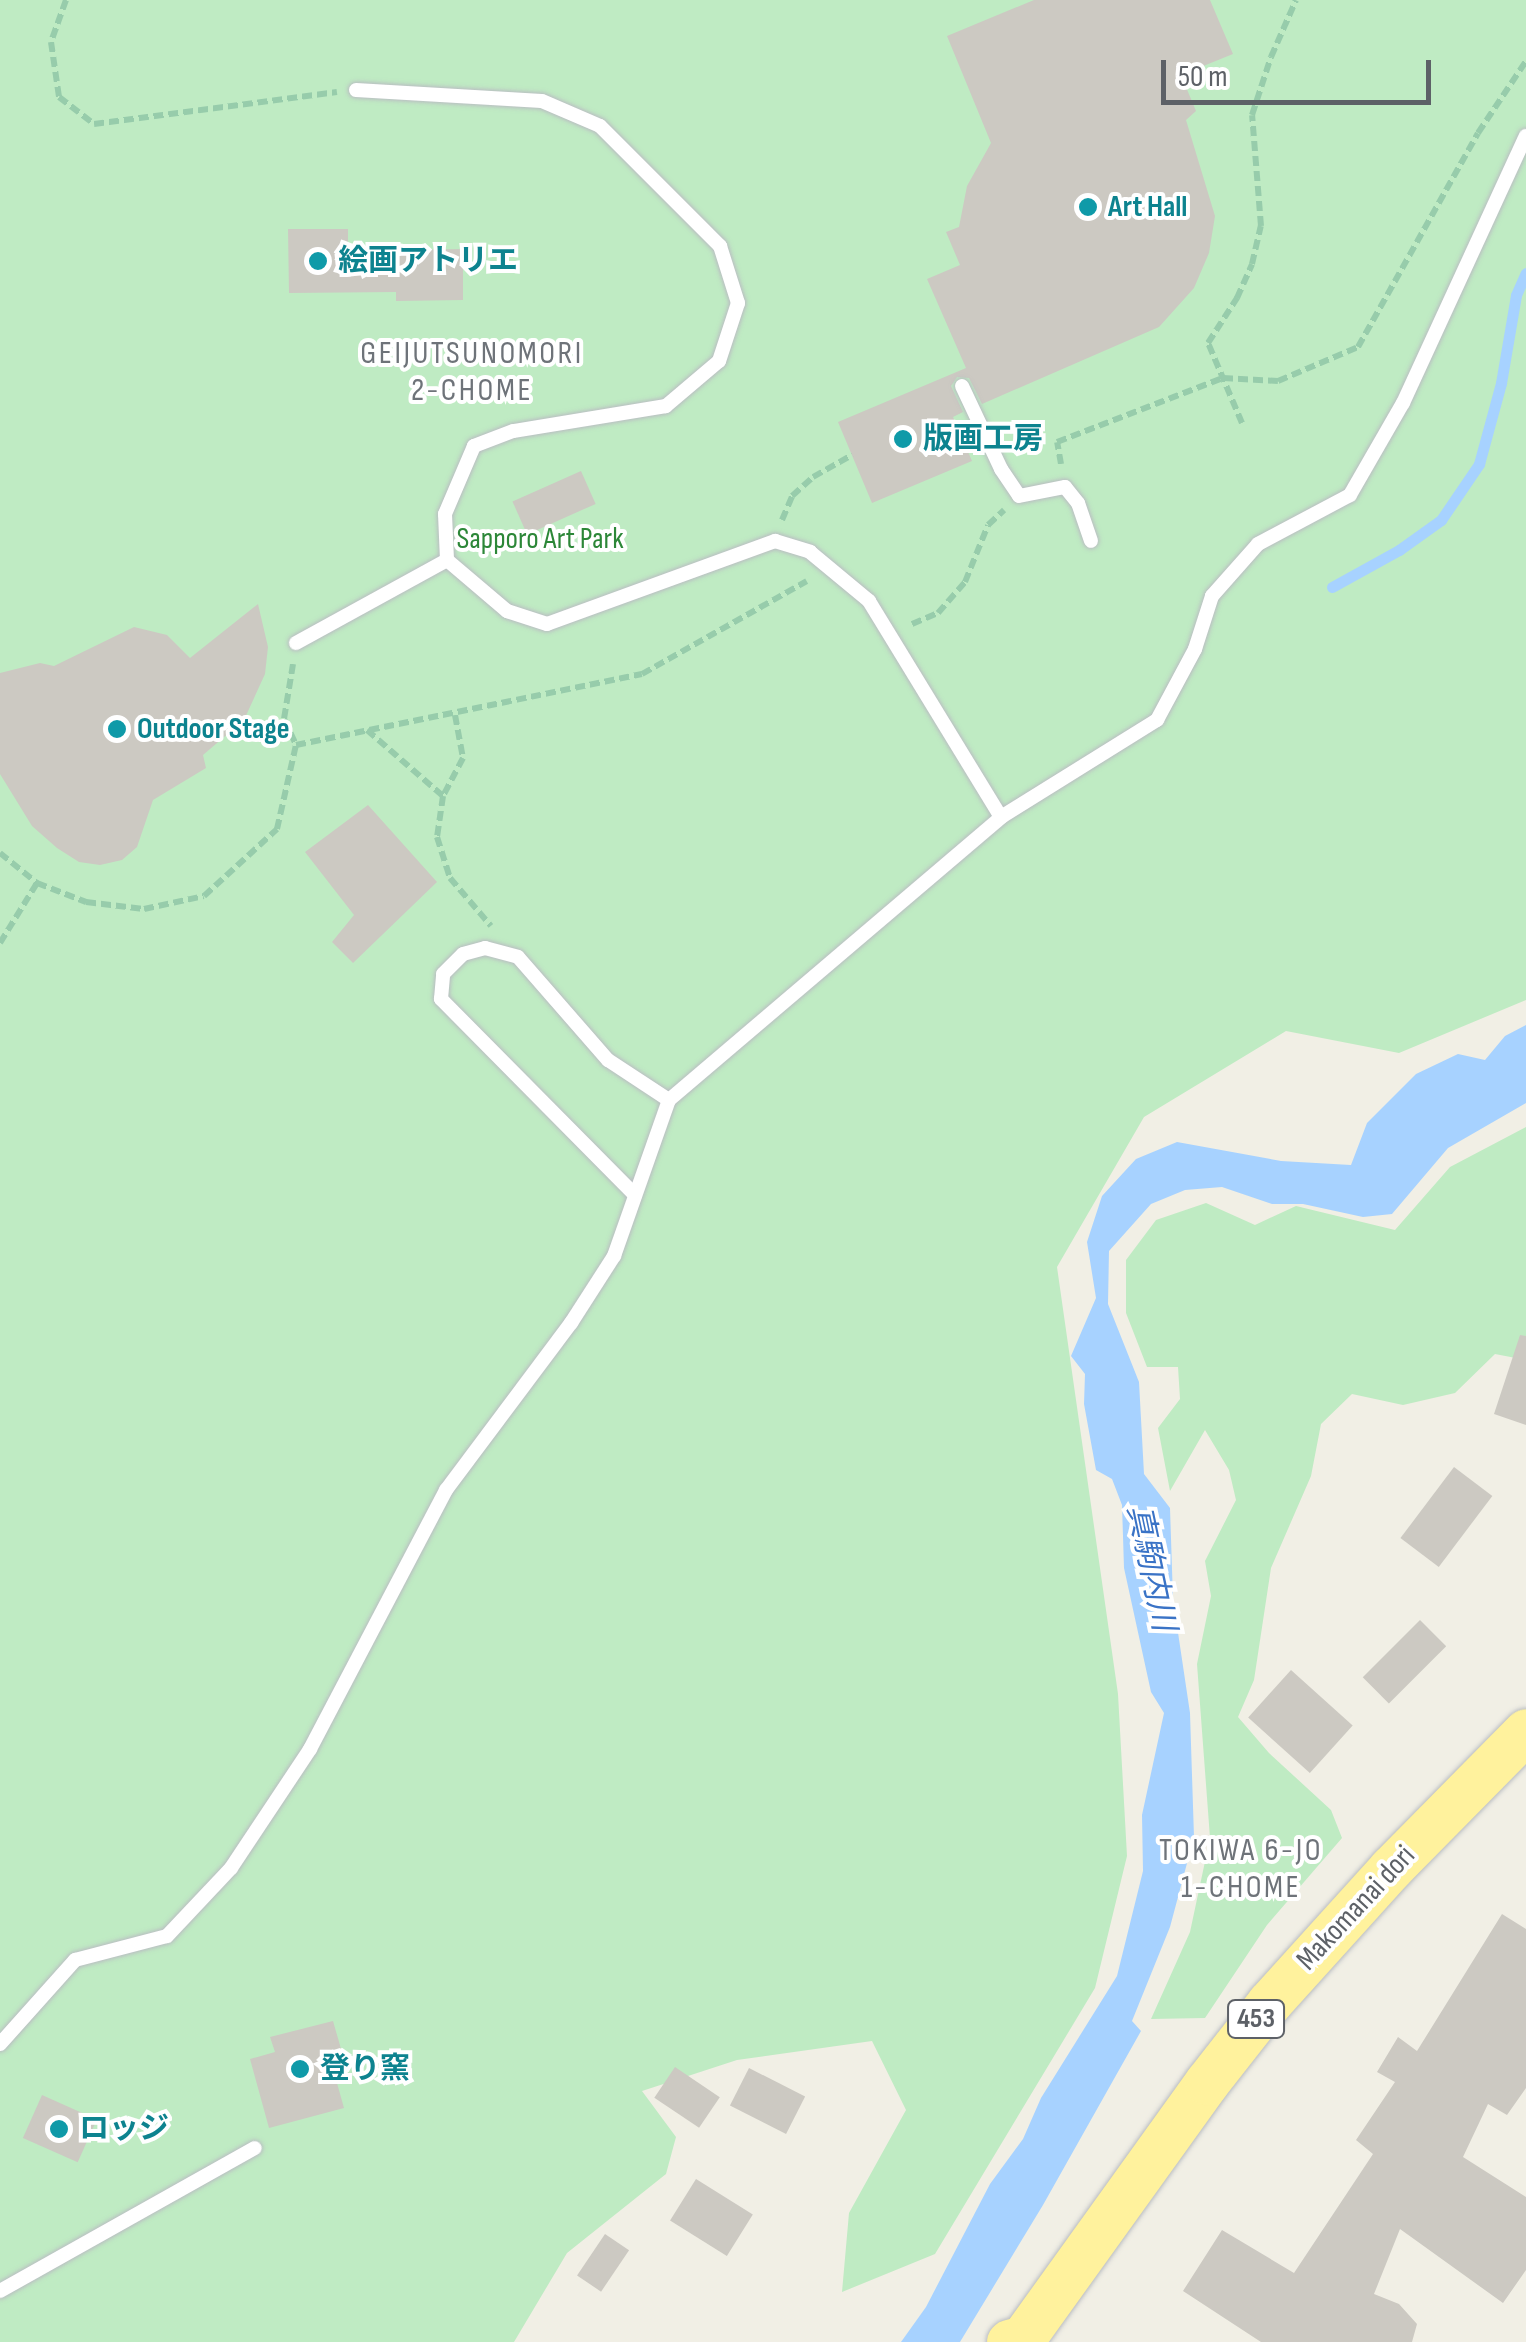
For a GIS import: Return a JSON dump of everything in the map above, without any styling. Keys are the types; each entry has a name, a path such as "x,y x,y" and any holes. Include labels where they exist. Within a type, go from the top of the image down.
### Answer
{"highway":[{"name":"Makomanai dori","path":"1016,2340 1270,2003 1391,1868 1526,1731"}],"lane":[{"path":"356,90 542,102 600,126 720,246 738,303 718,361 666,406 513,430 474,446 445,514 447,560 506,610 547,624 775,540 810,552 870,601 1001,817"},
{"path":"0,2044 76,1960 168,1936 231,1868 310,1749 446,1490 572,1322 614,1256 669,1100 1001,817 1156,720 1195,649 1212,596 1258,544 1350,495 1402,403 1526,136"},
{"path":"962,386 1001,469 1019,496 1065,486 1078,503 1091,540"},
{"path":"296,643 447,560"},
{"path":"635,1195 441,998 443,974 463,954 485,948 518,956 608,1060 669,1100"},
{"path":"0,2291 255,2148"}],"path":[{"path":"66,0 51,42 59,97 94,124 356,90"},
{"path":"1242,422 1208,343 1237,298 1260,226 1252,115 1296,0"},
{"path":"1065,486 1057,442 1222,378 1278,381 1358,346 1478,133 1526,61"},
{"path":"775,540 792,496 813,477 852,455"},
{"path":"889,634 938,613 965,582 988,525 1019,496"},
{"path":"296,745 642,674 807,581 832,584 870,601"},
{"path":"0,853 37,883 86,902 144,909 204,896 277,829 296,745 284,719 296,643"},
{"path":"456,715 463,758 443,796 437,838 450,878 518,956"},
{"path":"366,729 443,796"},
{"path":"0,943 37,883"}],"green space":[{"name":"Sapporo Art Park","path":"0,0 1526,0 1526,1000 1399,1053 1286,1031 1144,1117 1057,1267 1118,1694 1127,1856 1095,1988 935,2254 842,2292 849,2213 906,2110 872,2041 737,2060 642,2091 676,2137 666,2174 567,2253 514,2342 0,2342"},
{"path":"1526,1127 1526,1360 1495,1354 1455,1393 1403,1405 1352,1394 1321,1424 1311,1476 1271,1568 1254,1680 1238,1717 1269,1753 1331,1810 1342,1838 1267,1925 1205,2018 1151,2019 1190,1932 1210,1838 1197,1664 1211,1596 1205,1561 1236,1500 1229,1470 1205,1430 1170,1491 1158,1428 1180,1399 1178,1367 1147,1367 1126,1313 1126,1260 1156,1220 1206,1203 1255,1225 1296,1206 1395,1230 1450,1167"}],"water":[{"name":"真駒内川","path":"1526,1025 1526,1103 1448,1148 1392,1214 1363,1217 1303,1204 1272,1204 1222,1187 1185,1190 1151,1204 1109,1251 1108,1304 1139,1382 1144,1474 1170,1508 1173,1599 1190,1713 1194,1837 1170,1927 1132,2021 1141,2031 1043,2205 960,2342 901,2342 926,2307 990,2184 1023,2139 1041,2098 1117,1976 1143,1871 1142,1815 1164,1713 1151,1692 1124,1568 1122,1505 1112,1479 1096,1470 1084,1404 1085,1374 1071,1356 1096,1298 1087,1242 1102,1196 1136,1159 1177,1142 1281,1161 1351,1165 1367,1123 1416,1074 1458,1054 1485,1060 1505,1036"}],"building":[{"name":"Art Hall","path":"1034,0 1210,0 1233,54 1181,75 1196,111 1186,120 1215,216 1209,253 1194,288 1159,327 982,404 969,378 957,377 951,386 963,412 953,417 972,461 872,503 838,422 966,368 927,279 960,265 946,232 959,227 967,186 991,143 947,36"},
{"path":"288,229 348,229 348,251 463,249 463,300 396,301 396,292 289,293"},
{"path":"581,471 596,504 527,534 512,502"},
{"name":"Outdoor Stage","path":"258,604 268,647 265,674 244,720 203,755 206,768 153,800 137,847 122,860 100,865 79,862 32,826 0,774 0,673 40,663 54,666 134,627 167,635 190,658"},
{"path":"368,805 437,882 353,963 332,942 354,915 305,852"},
{"path":"1520,1335 1526,1336 1526,1425 1494,1414"},
{"path":"1454,1467 1492,1496 1439,1567 1400,1538"},
{"path":"1420,1620 1446,1646 1389,1703 1363,1677"},
{"path":"1291,1670 1353,1726 1310,1773 1248,1718"},
{"path":"1502,1914 1526,1929 1526,2088 1507,2115 1488,2104 1463,2157 1526,2197 1526,2270 1503,2303 1400,2229 1374,2294 1399,2304 1417,2324 1412,2342 1261,2342 1183,2291 1222,2230 1294,2273 1373,2154 1356,2140 1395,2082 1377,2072 1398,2037 1417,2051"},
{"name":"登り窯","path":"333,2021 350,2080 337,2083 344,2108 269,2128 250,2059 275,2052 270,2037"},
{"path":"675,2067 720,2097 699,2128 654,2098"},
{"path":"749,2068 805,2097 786,2134 730,2105"},
{"name":"ロッジ","path":"42,2095 97,2119 78,2162 23,2138"},
{"path":"696,2179 753,2215 727,2256 670,2221"},
{"path":"605,2234 629,2250 601,2292 577,2275"}],"waterway":[{"path":"1332,587 1399,550 1441,520 1479,464 1501,383 1516,295 1526,273"}],"place":[{"name":"Art Hall","path":"1088,207"},
{"name":"絵画アトリエ","path":"318,261"},
{"name":"版画工房","path":"903,439"},
{"name":"Outdoor Stage","path":"117,729"},
{"name":"登り窯","path":"300,2069"},
{"name":"ロッジ","path":"59,2129"}],"district":[{"name":"GEIJUTSUNOMORI 2-CHOME","path":"472,374"},
{"name":"TOKIWA 6-JO 1-CHOME","path":"1241,1870"}]}
